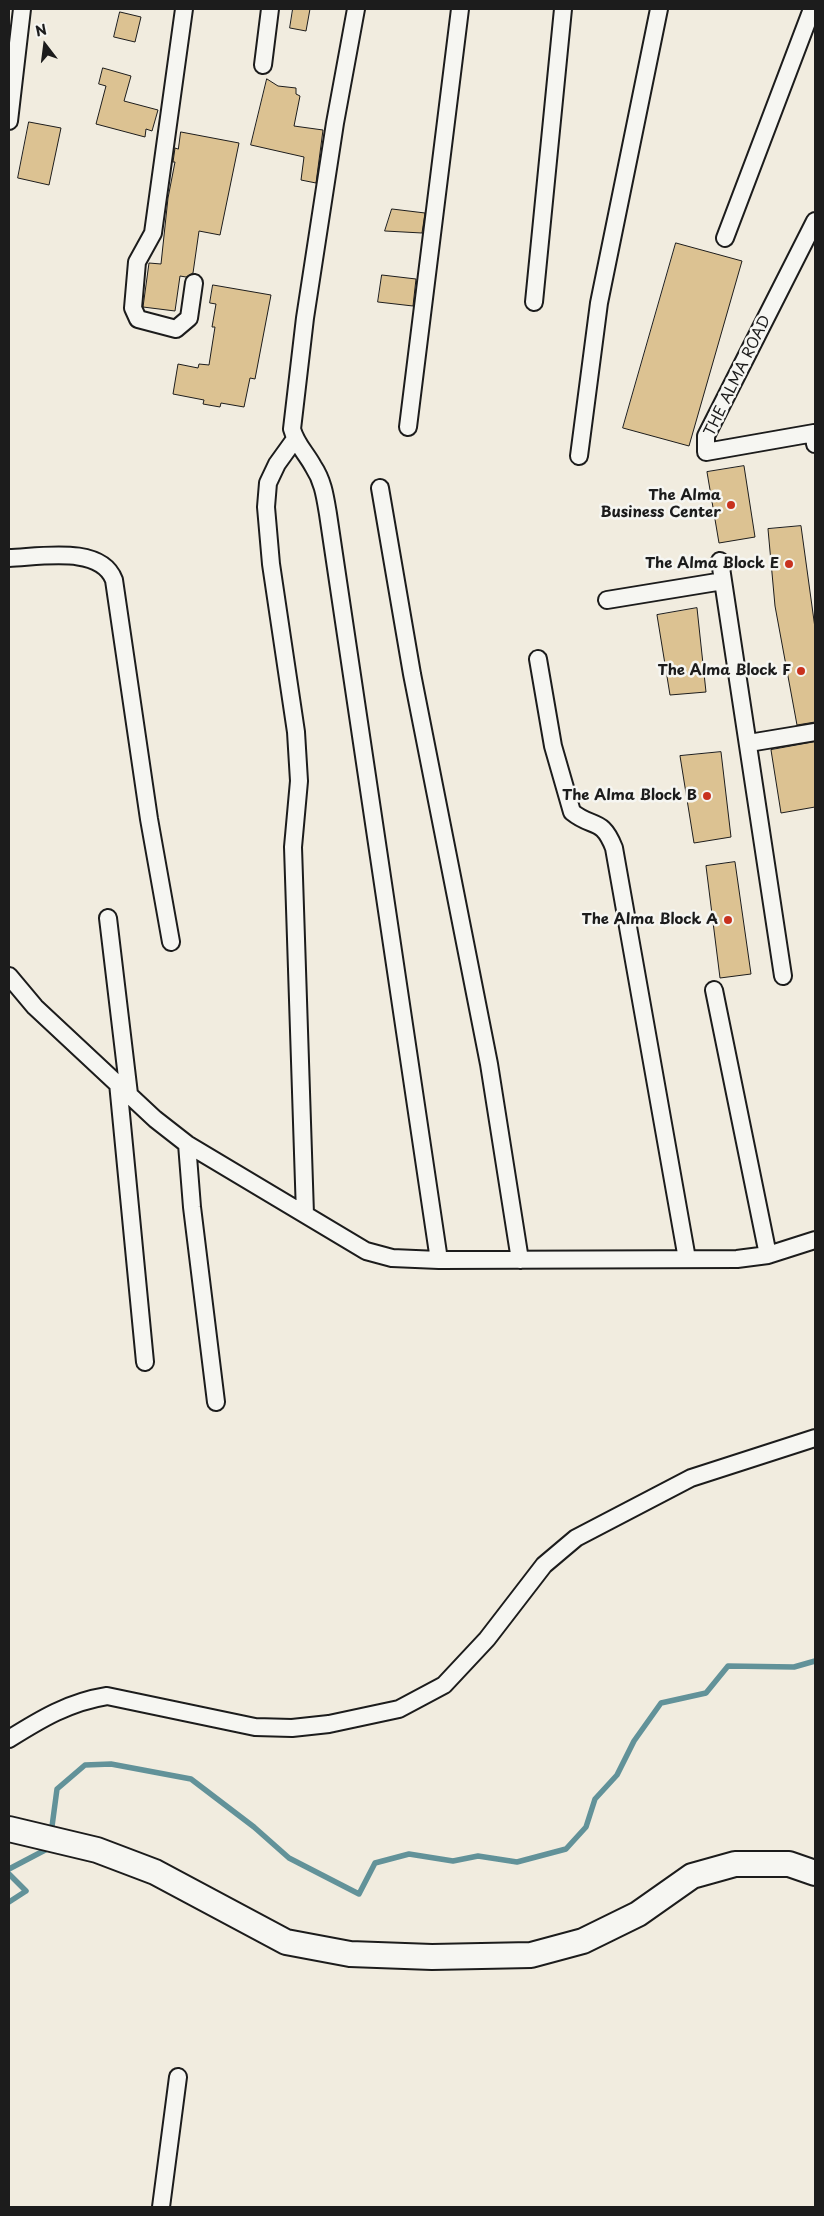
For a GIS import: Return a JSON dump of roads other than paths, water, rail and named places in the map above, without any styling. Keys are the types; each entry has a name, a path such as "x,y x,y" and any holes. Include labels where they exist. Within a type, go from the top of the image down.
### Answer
{"main road":[{"path":"9,1829 97,1850 155,1872 286,1942 350,1954 432,1957 531,1956 584,1941 630,1918 692,1876 735,1864 789,1864 815,1873"}],"street":[{"path":"9,121 22,9"},
{"path":"184,9 153,233 137,262 133,308 138,319 176,329 189,318 194,283"},
{"path":"263,65 270,9"},
{"path":"356,9 335,123 305,318 293,412 294,438 313,464 323,483 326,498 439,1260"},
{"path":"408,427 460,9"},
{"path":"534,302 563,9"},
{"path":"579,456 599,303 659,9"},
{"path":"725,238 812,9"},
{"name":"THE ALMA ROAD","path":"815,221 706,436 706,452 814,433 815,444"},
{"path":"294,438 277,464 268,484 266,507 271,564 296,732 299,781 293,847 305,1214"},
{"path":"380,488 416,694 489,1064 520,1260"},
{"path":"9,558 81,556 94,558 110,570 114,580 149,819 171,942"},
{"path":"720,561 783,976"},
{"path":"606,600 723,581"},
{"path":"538,659 553,746 572,812 579,817 602,826 609,834 614,848 686,1259"},
{"path":"749,743 815,732"},
{"path":"108,918 124,1089 145,1362"},
{"path":"9,976 35,1007 155,1119 187,1144 366,1251 392,1258 439,1260 736,1259 768,1255 815,1240"},
{"path":"714,990 768,1255"},
{"path":"187,1144 192,1207 216,1402"},
{"path":"9,1739 62,1707 86,1699 107,1696 255,1727 292,1728 328,1724 399,1708 444,1685 487,1639 544,1565 576,1538 690,1478 815,1438"},
{"path":"161,2207 178,2076"}],"waterway":[{"path":"51,1834 57,1789 85,1765 111,1764 191,1779 254,1827 289,1858 359,1894 375,1863 409,1854 453,1861 478,1856 517,1862 566,1849 586,1827 595,1799 617,1775 634,1741 661,1703 706,1693 728,1666 794,1667 815,1661"},
{"path":"9,1869 49,1848 49,1846"},
{"path":"9,1874 26,1891 9,1902"}],"place":[{"name":"The Alma Business Center","path":"731,505"},
{"name":"The Alma Block E","path":"789,564"},
{"name":"The Alma Block F","path":"801,671"},
{"name":"The Alma Block B","path":"707,796"},
{"name":"The Alma Block A","path":"728,920"}]}
